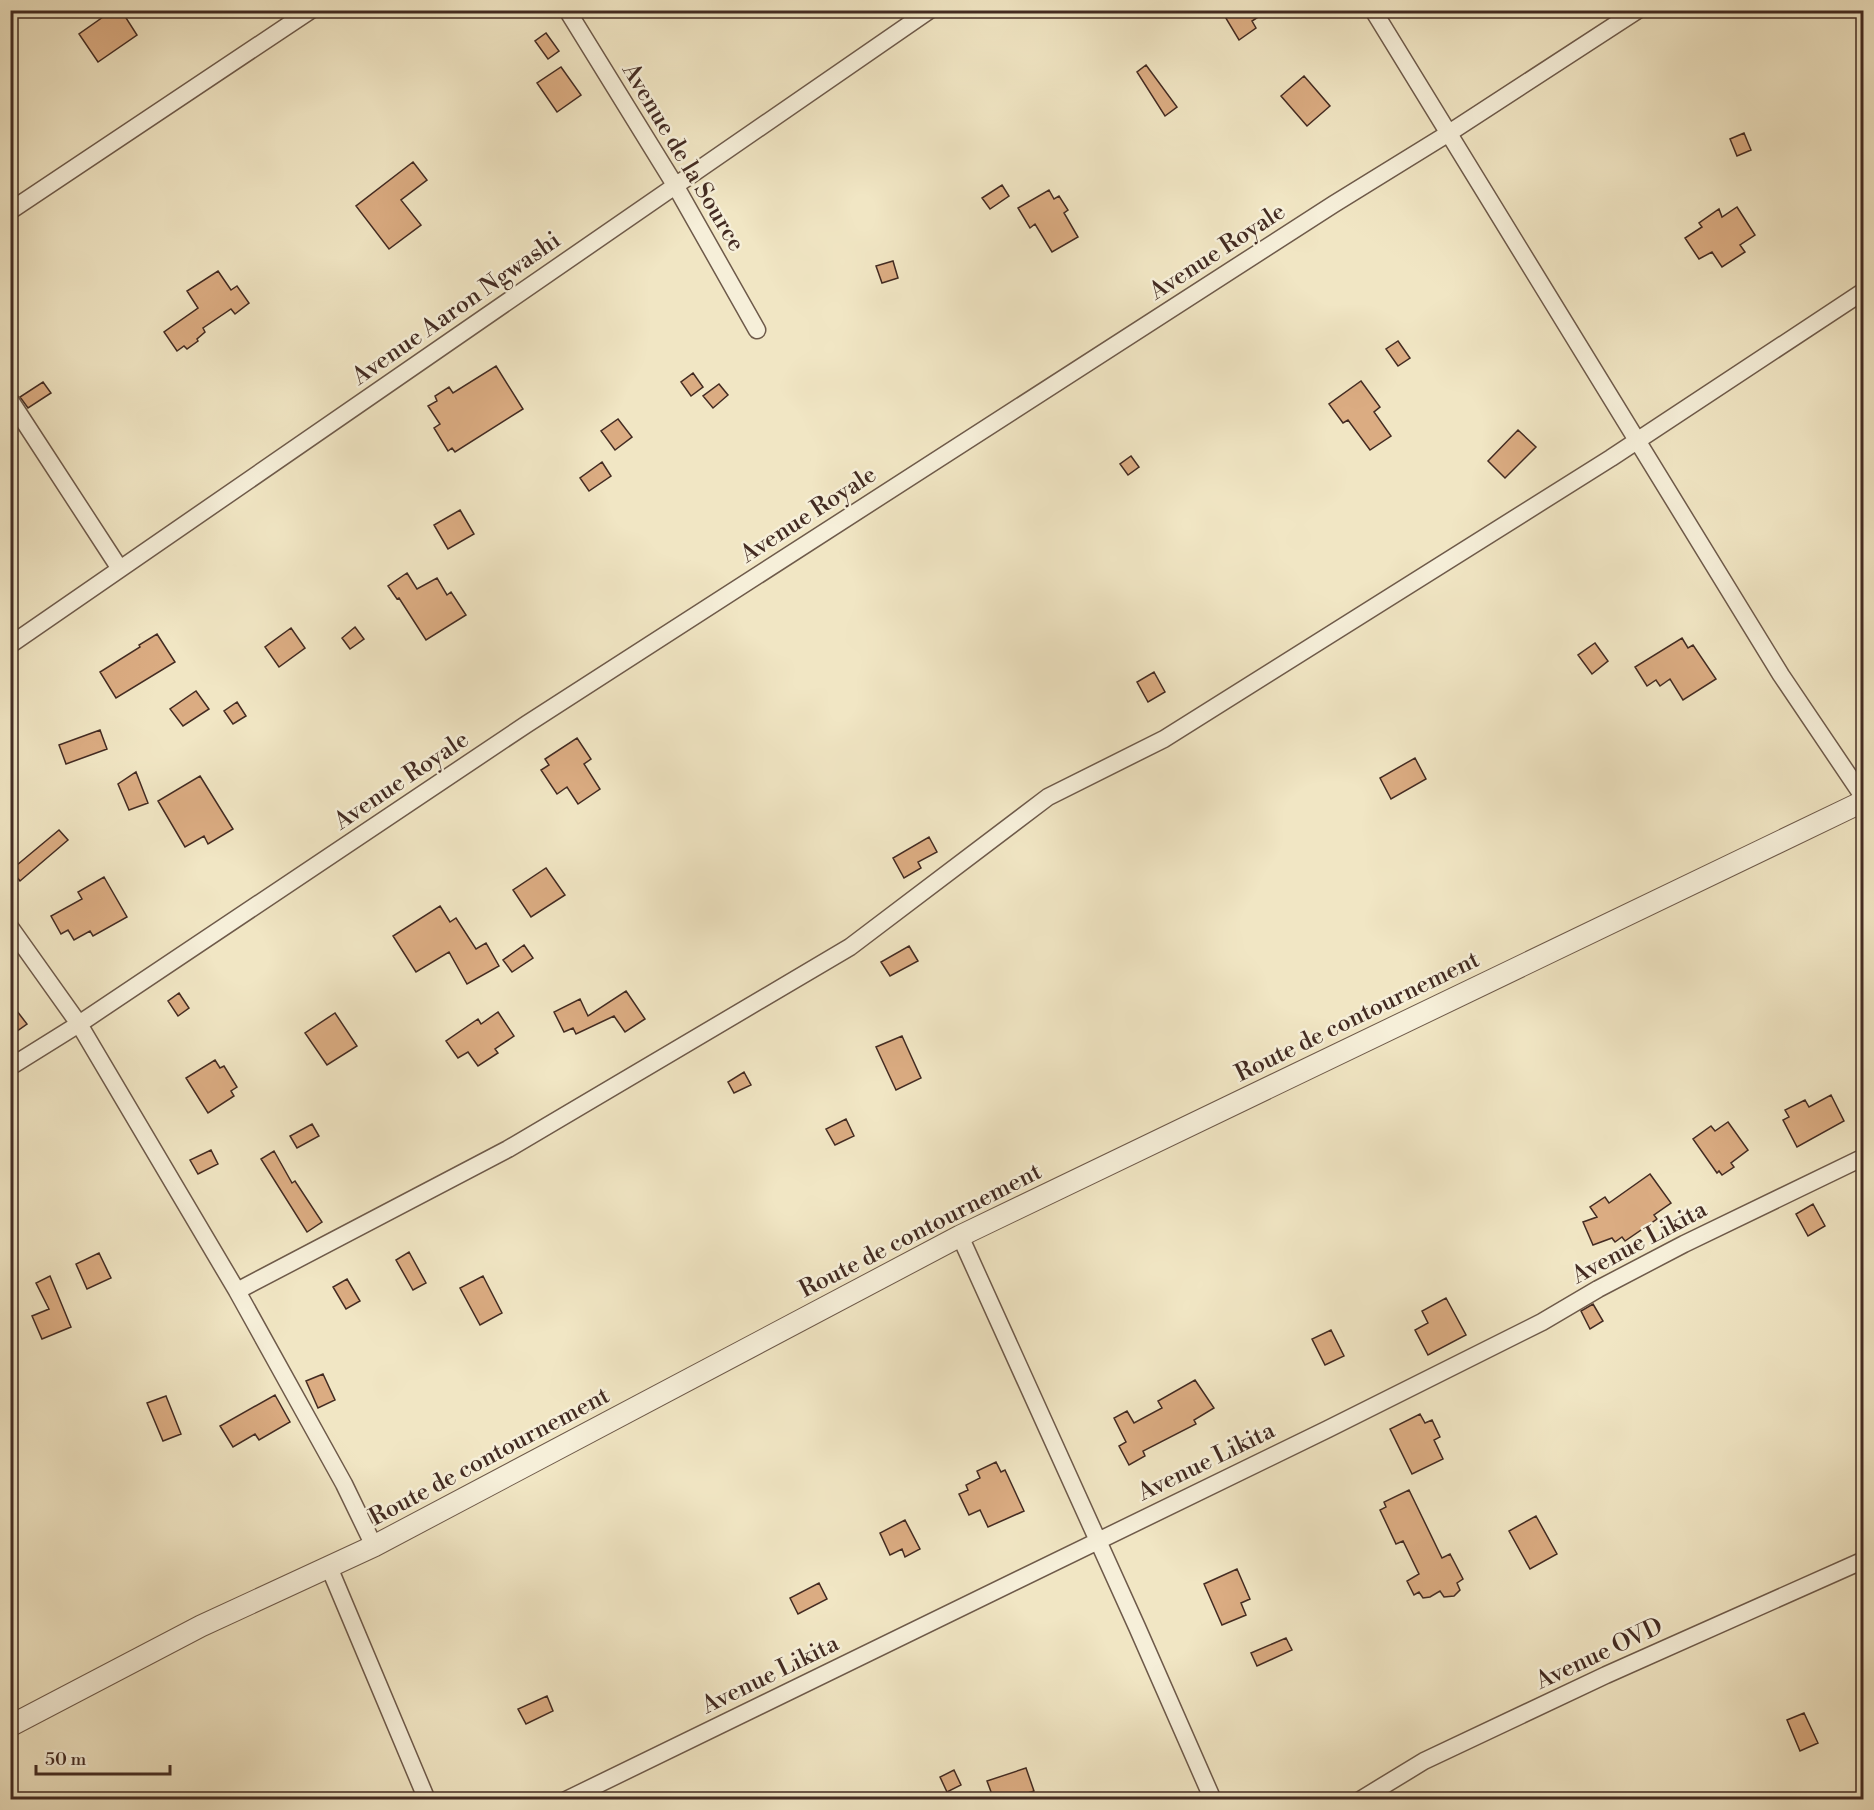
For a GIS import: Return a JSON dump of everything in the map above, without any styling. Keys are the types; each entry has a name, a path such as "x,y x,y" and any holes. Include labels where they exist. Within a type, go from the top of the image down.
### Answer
{"street":[{"path":"10,211 311,10"},
{"name":"Avenue de la Source","path":"567,10 675,185 757,330"},
{"name":"Avenue Aaron Ngwashi","path":"10,645 930,10"},
{"path":"1373,10 1781,675 1863,799"},
{"name":"Avenue Royale","path":"10,1067 79,1024 527,724 1314,216 1449,133 1638,10"},
{"path":"237,1291 508,1149 850,947 1048,797 1164,740 1637,440 1863,291"},
{"path":"10,400 120,569"},
{"name":"Route de contournement","path":"10,1726 201,1626 374,1546 960,1236 1863,799"},
{"path":"10,927 79,1024 237,1291 338,1473 374,1546"},
{"name":"Avenue Likita","path":"566,1800 1097,1539 1328,1429 1510,1338 1684,1244 1863,1157"},
{"path":"960,1236 1213,1800"},
{"name":"Avenue OVD","path":"1360,1800 1435,1756 1606,1675 1863,1560"},
{"path":"329,1567 427,1800"}],"building":[{"path":"113,10 121,10 137,35 98,62 79,34"},
{"path":"1221,10 1269,10 1252,21 1256,28 1239,40"},
{"path":"546,33 559,51 548,59 535,41"},
{"path":"1146,65 1177,107 1165,116 1137,72"},
{"path":"561,67 581,95 557,112 537,83"},
{"path":"1304,76 1330,106 1307,126 1281,96"},
{"path":"1744,133 1751,150 1737,156 1730,139"},
{"path":"413,162 427,180 401,200 421,225 389,249 356,206"},
{"path":"1002,185 1009,196 990,209 982,198"},
{"path":"1049,190 1054,199 1059,196 1068,210 1064,213 1078,237 1052,252 1035,224 1030,228 1018,208"},
{"path":"1737,207 1755,235 1740,245 1745,252 1722,267 1712,252 1699,259 1685,238 1702,227 1699,223 1719,209 1722,217"},
{"path":"893,261 898,278 882,283 876,266"},
{"path":"218,271 231,290 237,286 249,303 235,314 231,309 203,328 205,332 197,339 198,341 187,349 184,346 177,351 164,332 198,308 187,291"},
{"path":"1398,341 1410,358 1398,366 1386,349"},
{"path":"496,366 523,409 455,452 452,448 448,451 434,428 440,424 428,406 437,401 435,396 449,387 453,393"},
{"path":"693,373 703,387 691,396 681,382"},
{"path":"1361,381 1380,407 1374,412 1391,436 1370,450 1348,420 1343,423 1329,404"},
{"path":"43,382 51,393 28,408 20,397"},
{"path":"719,384 728,395 713,408 703,396"},
{"path":"618,419 632,437 615,450 601,431"},
{"path":"1518,430 1536,447 1505,478 1488,461"},
{"path":"1131,456 1139,467 1128,475 1120,464"},
{"path":"602,462 611,476 589,491 580,478"},
{"path":"460,510 474,534 448,549 434,525"},
{"path":"407,573 417,589 437,578 447,595 451,592 466,615 426,640 399,598 397,599 388,586"},
{"path":"355,627 364,639 350,649 342,638"},
{"path":"291,628 305,648 279,667 265,647"},
{"path":"157,634 175,662 116,698 100,672"},
{"path":"1682,638 1688,648 1693,645 1716,679 1683,700 1670,679 1660,686 1656,680 1647,686 1635,667"},
{"path":"1595,643 1608,661 1592,674 1578,655"},
{"path":"1154,672 1165,692 1148,702 1137,682"},
{"path":"196,691 209,709 183,726 170,709"},
{"path":"237,702 246,716 233,724 224,711"},
{"path":"100,730 107,749 66,764 59,745"},
{"path":"577,738 591,759 584,764 600,789 578,804 567,787 557,794 541,770 549,765 545,759"},
{"path":"1415,758 1426,779 1391,799 1380,778"},
{"path":"136,772 148,803 129,810 118,784"},
{"path":"200,776 233,829 208,844 204,836 185,847 158,801"},
{"path":"59,830 68,840 20,881 11,870"},
{"path":"929,837 937,852 918,862 921,868 904,878 893,858"},
{"path":"546,868 565,895 531,917 513,890"},
{"path":"104,877 127,917 93,936 90,931 74,940 68,930 61,934 51,916 82,899 78,892"},
{"path":"440,906 450,922 456,918 476,949 486,943 499,966 467,984 449,952 416,972 393,936"},
{"path":"524,945 533,958 512,972 503,960"},
{"path":"909,946 918,961 890,976 881,962"},
{"path":"626,991 645,1019 625,1032 614,1016 576,1034 573,1028 564,1032 554,1012 580,999 588,1016"},
{"path":"179,993 189,1008 178,1016 168,1001"},
{"path":"10,1002 27,1024 10,1036"},
{"path":"498,1012 514,1036 495,1049 498,1053 478,1066 468,1052 458,1058 446,1041 478,1019 481,1024"},
{"path":"335,1013 357,1046 327,1065 305,1033"},
{"path":"902,1036 921,1078 896,1090 876,1047"},
{"path":"215,1060 220,1068 224,1066 237,1087 231,1091 234,1096 208,1113 186,1078"},
{"path":"744,1072 751,1085 734,1093 728,1082"},
{"path":"1831,1095 1844,1121 1797,1147 1783,1120 1789,1117 1785,1110 1805,1100 1809,1107"},
{"path":"846,1119 854,1136 835,1145 826,1129"},
{"path":"1728,1122 1748,1150 1731,1163 1734,1167 1722,1175 1719,1171 1717,1173 1693,1139 1711,1126 1715,1131"},
{"path":"312,1124 319,1136 297,1148 290,1136"},
{"path":"211,1150 218,1164 198,1174 190,1160"},
{"path":"274,1151 292,1183 295,1181 322,1222 307,1232 261,1159"},
{"path":"1650,1174 1671,1203 1654,1215 1657,1219 1625,1241 1622,1237 1615,1242 1612,1238 1593,1245 1583,1222 1597,1217 1590,1207 1605,1197 1609,1203"},
{"path":"1813,1204 1825,1226 1808,1236 1796,1214"},
{"path":"409,1252 426,1283 413,1290 396,1260"},
{"path":"99,1253 111,1278 87,1289 76,1264"},
{"path":"50,1276 71,1327 42,1339 32,1316 49,1309 36,1283"},
{"path":"483,1276 502,1313 480,1325 460,1288"},
{"path":"347,1279 360,1301 346,1309 333,1287"},
{"path":"1446,1298 1466,1335 1428,1355 1415,1330 1428,1323 1422,1311"},
{"path":"1593,1304 1603,1321 1590,1329 1581,1311"},
{"path":"1331,1330 1344,1356 1325,1365 1312,1339"},
{"path":"323,1374 335,1400 318,1408 306,1381"},
{"path":"1195,1380 1214,1408 1194,1420 1196,1424 1143,1451 1145,1456 1129,1465 1119,1446 1126,1442 1114,1418 1127,1411 1134,1423 1162,1408 1158,1401"},
{"path":"275,1395 290,1422 259,1440 255,1434 233,1447 220,1426"},
{"path":"166,1396 181,1434 163,1441 147,1403"},
{"path":"1420,1414 1425,1423 1432,1420 1440,1437 1434,1440 1443,1459 1412,1474 1390,1429"},
{"path":"996,1462 1001,1472 1005,1470 1024,1511 988,1527 980,1510 969,1515 959,1494 968,1490 966,1485 980,1478 977,1471"},
{"path":"1409,1490 1442,1558 1450,1554 1463,1579 1457,1583 1460,1590 1454,1596 1444,1597 1440,1591 1423,1598 1419,1592 1414,1595 1407,1581 1419,1574 1403,1541 1396,1544 1380,1510 1386,1507 1384,1502"},
{"path":"1536,1516 1557,1554 1530,1569 1509,1531"},
{"path":"905,1520 920,1549 905,1557 902,1549 890,1555 880,1533"},
{"path":"1237,1569 1250,1599 1241,1603 1246,1615 1222,1625 1204,1584"},
{"path":"819,1583 827,1599 798,1614 790,1598"},
{"path":"1286,1638 1292,1650 1257,1666 1251,1653"},
{"path":"547,1696 553,1711 526,1724 518,1709"},
{"path":"1804,1713 1818,1743 1800,1751 1787,1720"},
{"path":"1026,1768 1034,1791 1025,1794 1027,1800 994,1800 987,1781"},
{"path":"954,1770 961,1785 947,1792 940,1777"}]}
